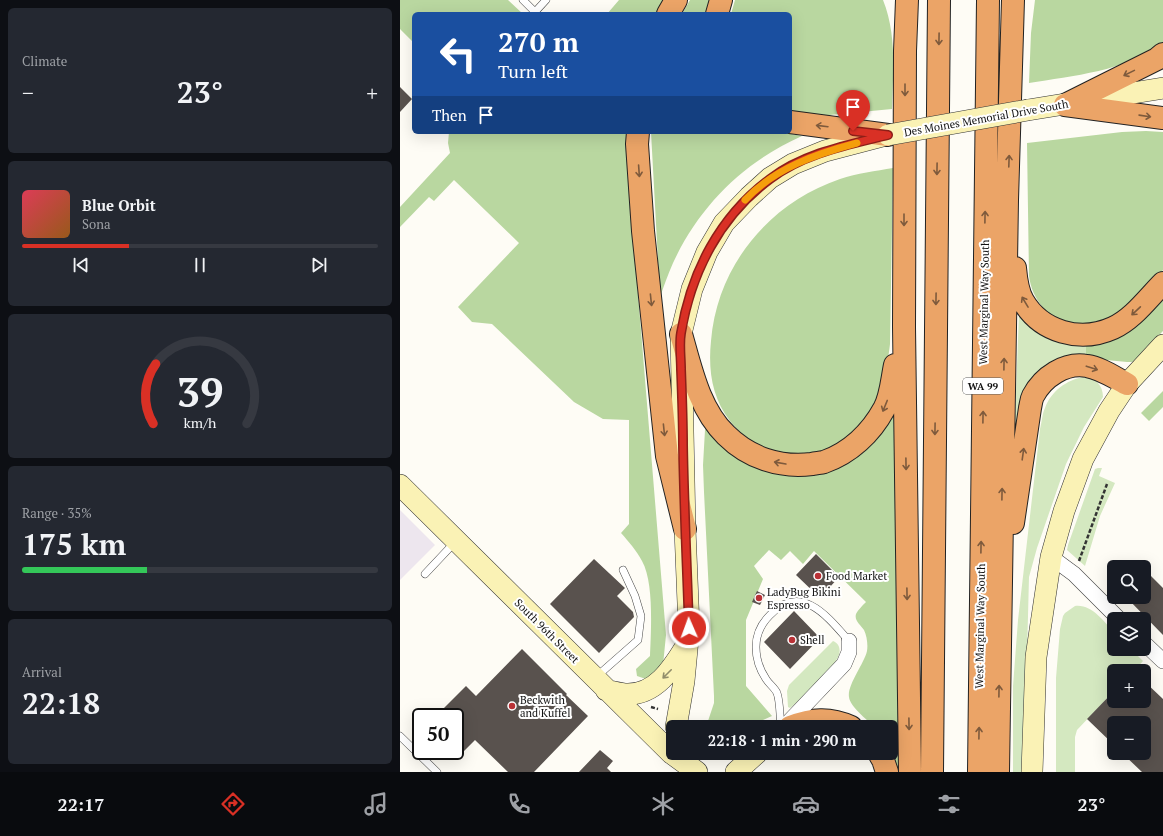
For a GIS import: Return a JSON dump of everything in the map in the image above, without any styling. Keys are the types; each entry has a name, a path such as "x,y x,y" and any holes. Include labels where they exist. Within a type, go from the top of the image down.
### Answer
{"highway":[{"path":"669,12 676,0"},
{"path":"718,12 721,0"},
{"path":"897,0 901,9 905,51"},
{"path":"907,0 905,51 904,327 910,772"},
{"path":"932,772 939,0"},
{"name":"West Marginal Way South","path":"979,772 988,0"},
{"path":"998,772 1007,200 1013,52 1013,0"},
{"path":"1013,52 1020,0"},
{"path":"1065,105 1157,59 1163,54"},
{"path":"1065,105 1163,118"},
{"path":"792,122 888,135"},
{"path":"638,134 637,144 643,231 667,456 685,529"},
{"path":"1007,200 1016,284 1022,300 1033,314 1043,323 1072,335 1086,335 1103,332 1129,317 1163,283"},
{"path":"681,334 699,394 711,417 726,435 743,449 758,457 779,464 803,465 823,462 839,454 859,442 873,427 885,408 904,327"},
{"path":"1000,617 1030,408 1033,397 1042,384 1056,372 1070,366 1088,366 1127,384"},
{"path":"883,760 887,772"}],"street":[{"name":"Des Moines Memorial Drive South","path":"677,720 684,681 689,628 685,529 681,334 688,300 707,252 724,224 749,196 770,178 793,164 825,151 888,135 1163,88"},
{"path":"1032,772 1036,657 1051,557 1071,490 1083,459 1094,438 1127,384 1163,345"},
{"name":"South 96th Street","path":"400,486 600,684 666,752"},
{"path":"1051,557 1074,574 1112,612"},
{"path":"791,720 844,664 849,652 849,641"},
{"path":"600,684 625,694 643,692 652,687 673,668 688,642"},
{"path":"1151,650 1163,661"},
{"name":"South 96th Street","path":"677,760 697,772"},
{"path":"736,772 749,760"}],"lane":[{"path":"523,0 535,12 546,0"},
{"path":"425,574 456,541"},
{"path":"600,684 638,640 641,616 635,596 623,570"},
{"path":"779,720 777,693 766,679 758,662 756,647 758,634 762,623 775,610 788,602 797,600 807,602 820,611 849,641"},
{"path":"400,736 437,772"}],"path":[{"path":"1074,574 1107,484"}],"shaded area":[{"path":"400,510 435,545 400,580"}],"green space":[{"path":"400,0 508,0 521,12 412,12 412,41 400,29"},
{"path":"619,0 663,0 658,12 609,12"},
{"path":"690,0 712,0 709,12 683,12"},
{"path":"735,0 883,0 892,40 892,109 809,117 792,115 792,12 732,12"},
{"path":"1035,0 1163,0 1163,43 1133,60 1116,66 1081,75 1029,83 1031,33"},
{"path":"1122,132 1163,132 1163,270 1131,304 1109,320 1077,325 1064,322 1049,313 1043,307 1034,293 1029,276 1027,143"},
{"path":"449,134 629,134 628,172 666,635 663,665 646,679 637,676 636,669 650,656 651,607 648,581 646,570 642,561 621,533 629,524 629,420 603,419 574,402 492,324 472,322 458,307 519,243 454,180 434,201 429,197 400,227 400,207 450,153 448,143"},
{"path":"651,134 791,134 802,136 761,159 743,172 710,204 696,222 684,242 671,267 660,297"},
{"path":"893,168 890,344 883,384 876,403 860,426 833,447 820,453 783,453 763,447 745,436 737,429 724,412 715,393 711,373 710,352 715,313 724,287 736,263 751,241 770,221 791,204 814,190 840,179"},
{"path":"1163,297 1163,331 1135,360 1132,362 1127,362 1086,358 1086,344 1109,340 1123,335"},
{"path":"1019,313 1086,344 1086,358 1068,360 1014,444"},
{"path":"1077,378 1091,378 1098,382 1102,389 1103,397 1084,427 1066,464 1037,548 1029,577 1024,772 1013,772 1013,686 1018,620 1040,429 1044,410 1051,396 1060,387"},
{"path":"1163,391 1163,407 1149,421 1141,413"},
{"path":"896,410 899,772 894,760 898,760 898,720 867,720 852,705 849,697 849,692 853,681 867,651 865,632 857,621 856,616 858,611 866,602 814,551 803,564 790,551 781,560 769,550 754,566 763,579 746,620 746,686 772,716 763,720 708,720 714,703 714,696 703,465 705,430 707,427 737,456 860,455 880,434"},
{"path":"1102,468 1099,476 1115,483 1100,516 1085,566 1067,550 1095,469"},
{"path":"1075,606 1081,606 1092,610 1107,624 1107,656 1138,656 1143,661 1140,664 1107,664 1107,698 1077,730 1075,737 1075,772 1056,772 1056,678 1060,629 1065,613"},
{"path":"833,641 838,644 840,649 835,663 799,700 790,708 788,707 787,691 789,685"}],"building":[{"path":"400,87 412,99 400,112"},
{"name":"Food Market","path":"816,554 839,577 820,598 796,575"},
{"path":"594,559 625,588 617,596 633,612 634,617 599,653 550,604"},
{"path":"1151,576 1163,588 1163,635 1151,623 1151,612 1141,612 1133,604 1151,604"},
{"name":"LadyBug Bikini Espresso","path":"757,591 765,595 760,605 752,602"},
{"name":"Shell","path":"794,611 820,638 790,669 764,642"},
{"name":"Beckwith and Kuffel","path":"522,649 588,716 534,772 508,772 475,740 464,751 464,708 444,708 466,686 476,696"},
{"path":"1151,688 1163,699 1163,772 1142,772 1129,760 1151,760 1151,716 1107,716 1107,738 1087,719 1107,698 1107,708 1151,708"},
{"path":"600,750 613,761 607,768 611,772 579,772"}],"slow traffic":[{"path":"745,200 770,178 793,164 825,151 857,143"}],"place":[{"name":"Food Market","path":"818,576"},
{"name":"LadyBug Bikini Espresso","path":"759,598"},
{"name":"Shell","path":"792,640"},
{"name":"Beckwith and Kuffel","path":"512,706"}],"route":[{"path":"689,628 685,529 681,334 688,300 707,252 724,224 749,196 770,178 793,164 825,151 888,135 853,131"}]}
